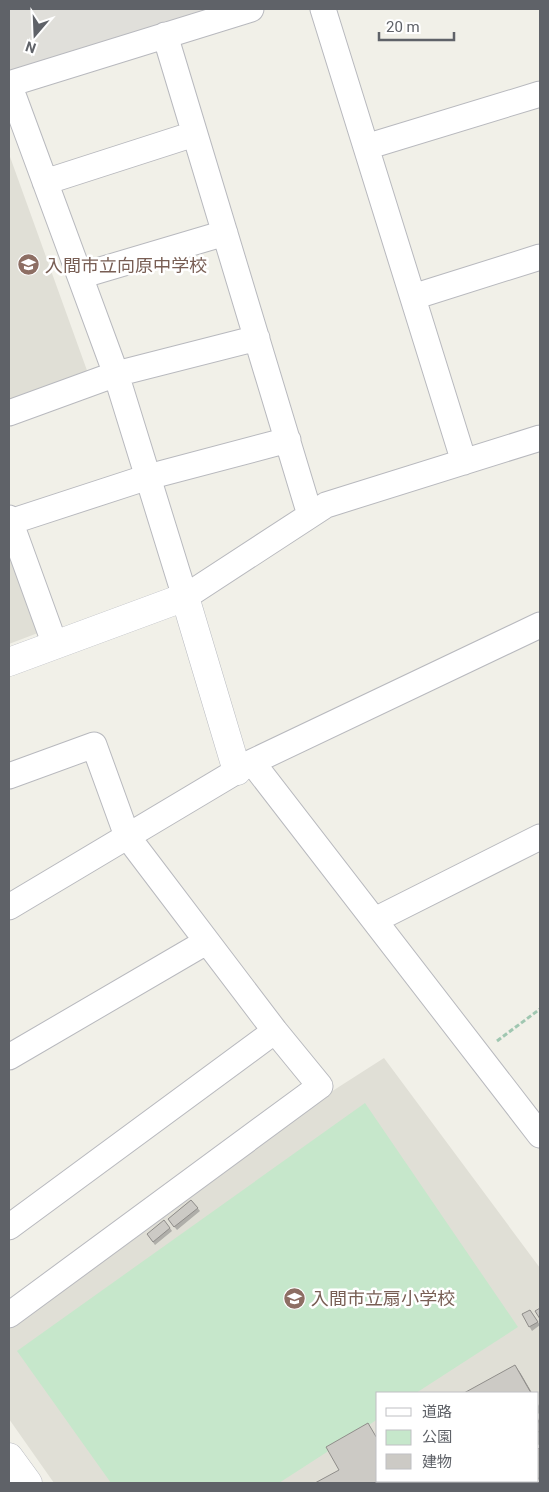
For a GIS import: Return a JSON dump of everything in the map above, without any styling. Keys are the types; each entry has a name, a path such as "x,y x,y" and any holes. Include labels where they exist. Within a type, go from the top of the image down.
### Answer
{"street":[{"path":"251,9 9,84 116,374 185,598 245,766 375,920 540,1135"},
{"path":"323,9 464,462"},
{"path":"165,36 310,515"},
{"path":"366,147 540,94"},
{"path":"45,182 194,134"},
{"path":"80,276 225,233"},
{"path":"413,297 540,257"},
{"path":"9,413 116,374 257,338"},
{"path":"9,662 185,598 326,505 540,438"},
{"path":"55,645 10,520 148,477 288,440"},
{"path":"9,907 245,766 540,625"},
{"path":"9,776 94,745 127,836 206,942 320,1086 11,1308"},
{"path":"375,920 540,837"},
{"path":"9,1056 206,942"},
{"path":"9,1227 275,1031"},
{"path":"9,1457 28,1483"}],"path":[{"path":"478,1054 540,1009"}],"shaded area":[{"path":"9,9 218,9 9,73"},
{"name":"入間市立向原中学校","path":"9,154 89,376 9,405"},
{"path":"9,538 43,631 9,644"},
{"name":"入間市立扇小学校","path":"384,1058 540,1268 540,1483 54,1483 9,1419 9,1329 334,1090"}],"green space":[{"name":"入間市立扇小学校","path":"365,1103 518,1327 418,1392 376,1392 376,1420 279,1483 111,1483 17,1351"}],"building":[{"path":"191,1200 198,1208 174,1227 168,1219"},
{"path":"164,1220 170,1228 153,1242 147,1234"},
{"path":"540,1308 540,1319 535,1311"},
{"path":"530,1310 538,1322 529,1327 522,1314"},
{"path":"515,1365 530,1392 466,1392"},
{"path":"368,1423 376,1437 376,1482 410,1483 315,1483 339,1470 326,1447"},
{"path":"540,1447 540,1482 539,1480"},
{"path":"428,1482 451,1482 449,1483"}],"place":[{"name":"入間市立向原中学校","path":"29,265"},
{"name":"入間市立扇小学校","path":"295,1298"}]}
